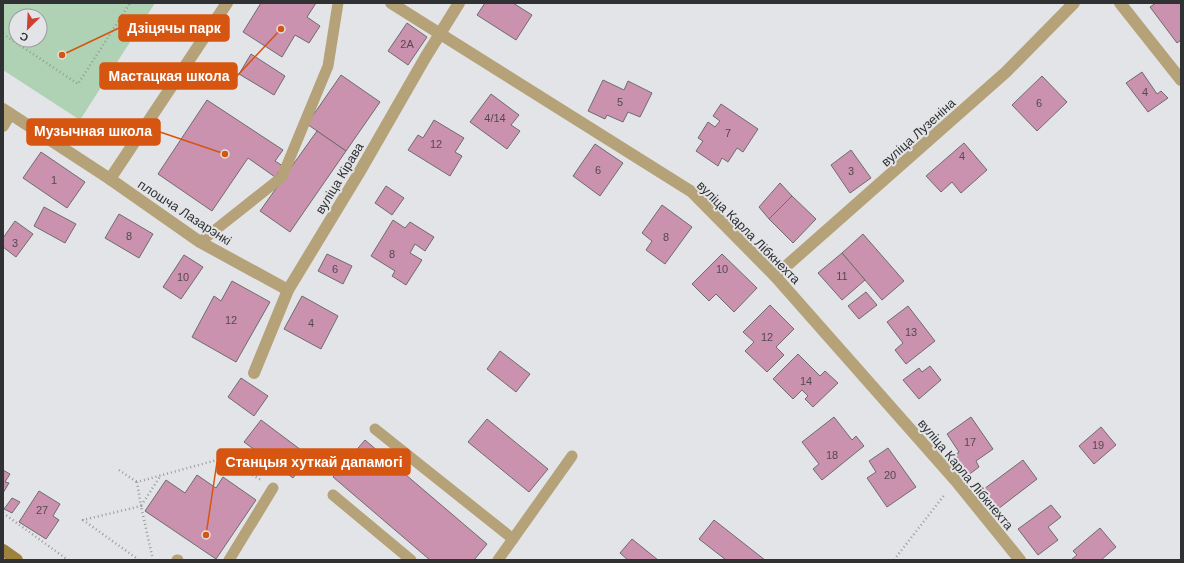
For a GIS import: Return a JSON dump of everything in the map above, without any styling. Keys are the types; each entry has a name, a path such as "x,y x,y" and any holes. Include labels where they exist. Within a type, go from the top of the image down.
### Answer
{"street":[{"path":"110,179 227,3"},
{"name":"вуліца Карла Лібкнехта","path":"391,3 692,192 775,276 956,481 1020,560"},
{"name":"вуліца Кірава","path":"254,373 288,290 359,173 439,34 459,3"},
{"name":"вуліца Лузеніна","path":"775,276 1000,77 1074,3"},
{"path":"1120,3 1181,80"},
{"path":"3,126 6,112"},
{"name":"плошча Лазарэнкі","path":"6,112 110,179 200,242 288,290"},
{"path":"3,550 17,560"}],"lane":[{"path":"200,242 282,177 328,66 338,3"},
{"path":"375,430 513,539"},
{"path":"498,560 572,456"},
{"path":"228,560 273,488"},
{"path":"333,495 412,560"}],"path":[{"path":"3,34 78,84 130,3"},
{"path":"137,482 224,458 273,488"},
{"path":"119,470 137,482 153,560"},
{"path":"139,560 83,520 141,506 161,475"},
{"path":"894,560 956,481"},
{"path":"3,513 68,560"}],"green space":[{"path":"3,3 155,3 80,120 3,70"}],"building":[{"path":"261,3 316,3 307,17 320,26 309,43 295,35 282,57 243,32"},
{"path":"485,3 513,3 532,15 516,40 477,15"},
{"path":"1156,3 1181,3 1181,40 1177,43 1150,7"},
{"path":"407,23 427,37 408,65 388,51"},
{"path":"251,54 285,76 274,95 239,74"},
{"path":"1142,72 1157,94 1161,91 1168,98 1148,112 1126,83"},
{"path":"341,75 380,102 346,151 307,124"},
{"path":"1042,76 1067,102 1037,131 1012,105"},
{"path":"603,80 624,90 628,81 652,93 640,117 628,112 623,122 607,115 605,119 588,111"},
{"path":"491,94 519,115 511,125 520,131 507,149 470,122"},
{"path":"207,100 283,150 275,161 283,166 275,177 248,158 212,211 158,174"},
{"path":"721,104 758,129 743,152 737,148 728,162 722,158 718,166 696,151 703,141 698,138 708,122 715,127 720,121 713,116"},
{"path":"434,120 464,138 455,152 462,156 450,176 408,150 418,135 423,138"},
{"path":"317,131 346,151 290,232 260,211"},
{"path":"964,143 987,170 961,193 952,182 941,192 926,176"},
{"path":"595,144 623,163 600,196 573,176"},
{"path":"851,150 871,178 850,193 831,165"},
{"path":"41,152 85,182 67,208 23,178"},
{"path":"780,183 792,196 769,219 759,207"},
{"path":"386,186 404,198 392,215 375,203"},
{"path":"792,196 816,219 793,243 769,219"},
{"path":"662,205 692,227 665,264 646,250 652,241 642,233"},
{"path":"44,207 76,224 65,243 34,226"},
{"path":"119,214 153,234 139,258 105,238"},
{"path":"393,220 405,228 410,222 434,237 425,251 415,244 410,253 422,260 406,285 392,276 395,271 371,256"},
{"path":"15,221 33,234 16,257 3,247 3,238"},
{"path":"863,234 904,281 882,300 842,253"},
{"path":"842,253 865,280 842,300 818,273"},
{"path":"327,254 352,266 343,284 318,271"},
{"path":"722,254 757,288 734,312 716,294 709,301 692,284"},
{"path":"184,255 203,267 181,299 163,287"},
{"path":"232,281 270,302 236,362 192,337 214,296 221,301"},
{"path":"866,292 877,305 859,319 848,306"},
{"path":"302,296 338,316 321,349 284,329"},
{"path":"770,305 794,329 776,347 784,355 767,372 745,351 754,342 743,332"},
{"path":"908,306 935,341 906,364 895,350 903,343 887,322"},
{"path":"500,351 530,374 516,392 487,369"},
{"path":"798,354 820,376 825,371 838,383 813,407 805,399 808,396 802,390 793,399 773,379"},
{"path":"930,366 941,380 919,399 903,380 919,368 922,372"},
{"path":"241,378 268,396 254,416 228,397"},
{"path":"834,417 852,440 856,436 864,446 822,480 813,469 819,464 802,442"},
{"path":"971,417 993,449 976,461 979,467 967,476 954,456 959,452 947,434"},
{"path":"487,419 548,469 529,492 468,442"},
{"path":"261,420 309,456 293,478 244,442"},
{"path":"1101,427 1116,445 1094,464 1079,446"},
{"path":"365,440 487,544 474,560 430,560 333,477"},
{"path":"888,448 916,487 887,507 867,478 876,472 869,461"},
{"path":"1023,460 1037,479 998,509 984,489"},
{"path":"3,470 10,474 5,482 9,483 3,493"},
{"path":"197,475 216,488 223,477 256,500 216,559 145,511 166,480 185,493"},
{"path":"39,491 60,504 53,516 59,520 46,539 19,522"},
{"path":"12,498 20,502 12,513 4,509"},
{"path":"1051,505 1061,517 1048,527 1058,540 1038,555 1018,529"},
{"path":"714,520 765,560 726,560 699,539"},
{"path":"1100,528 1116,547 1101,560 1071,560 1077,555 1073,551"},
{"path":"632,539 658,560 628,560 620,553"}],"place":[{"name":"Мастацкая школа","path":"281,29"},
{"name":"Дзіцячы парк","path":"62,55"},
{"name":"Музычная школа","path":"225,154"},
{"name":"Станцыя хуткай дапамогі","path":"206,535"}]}
